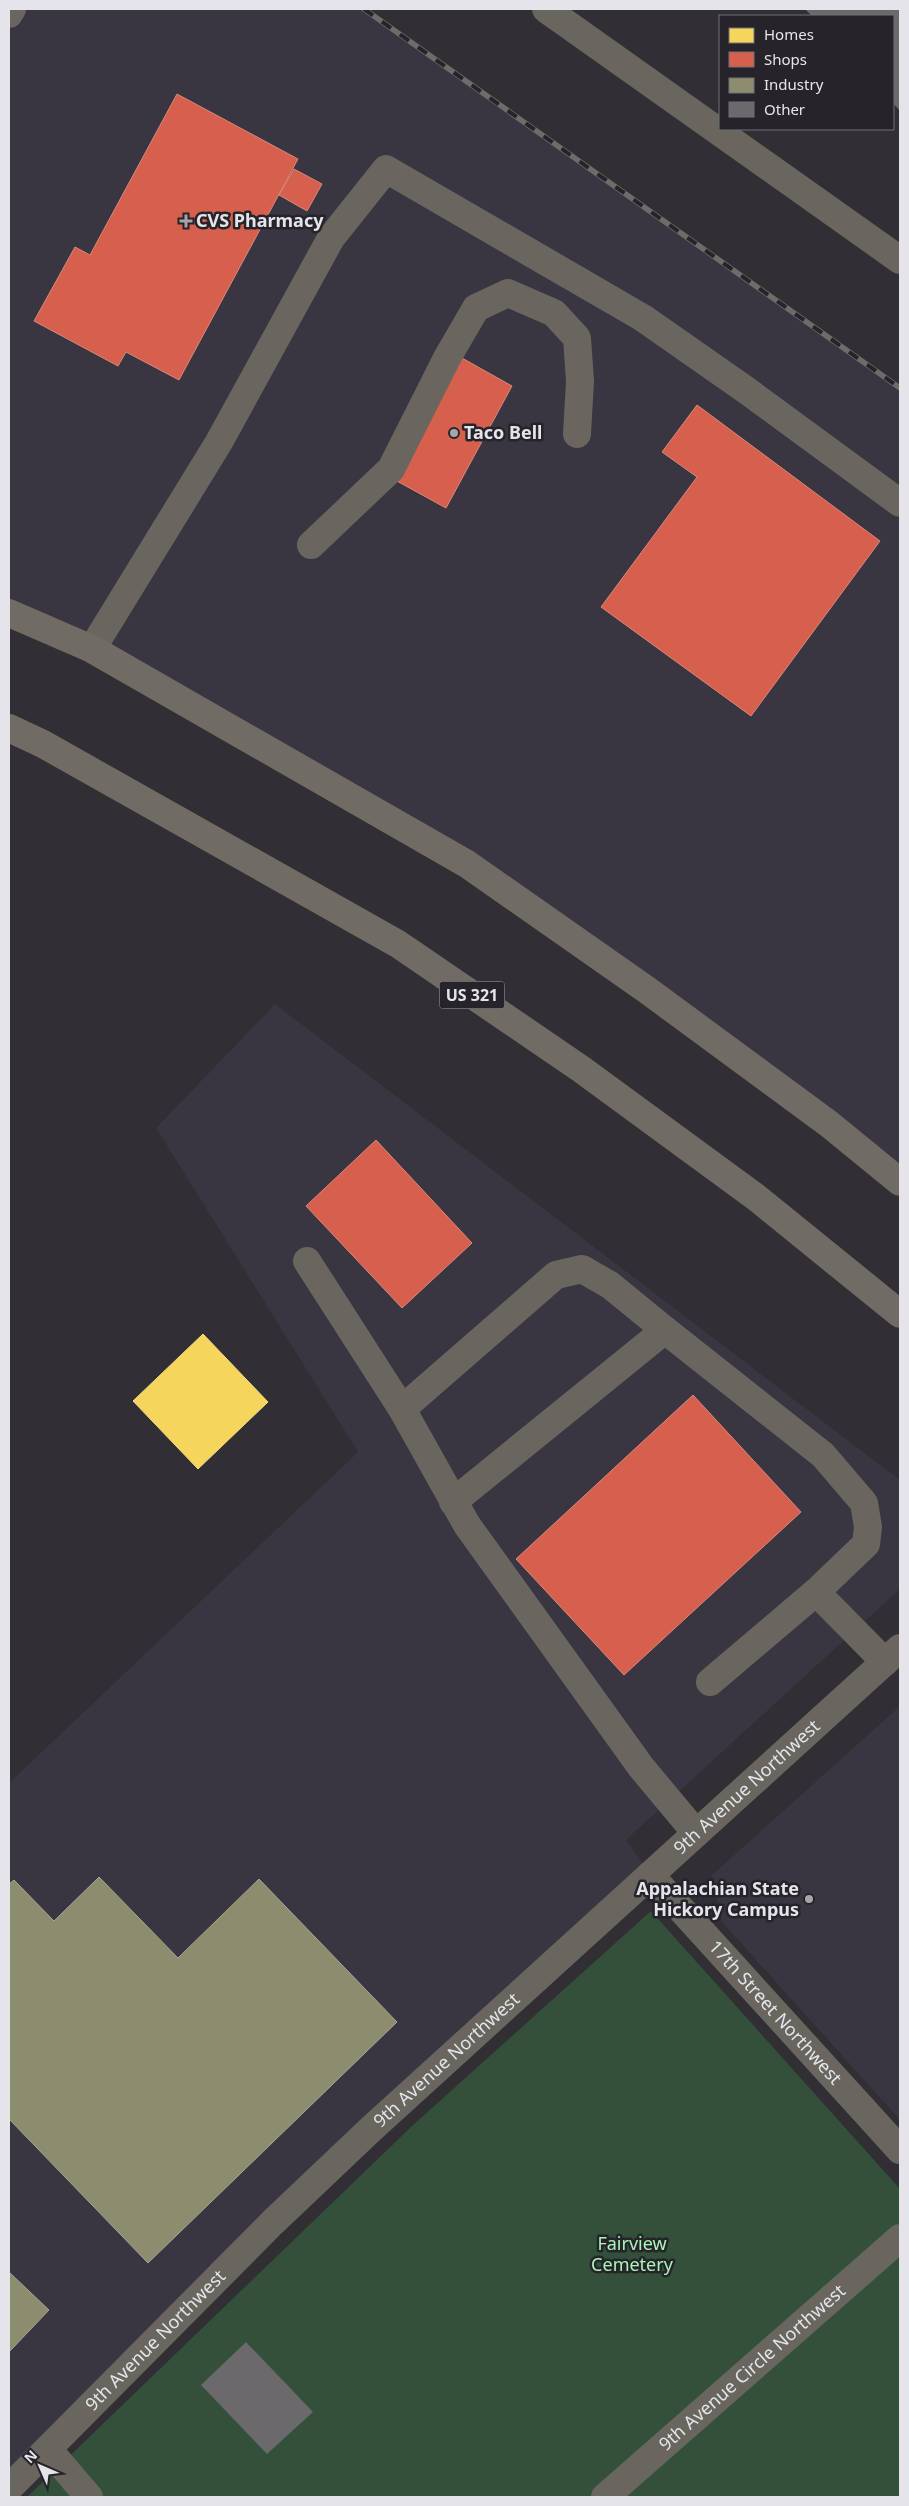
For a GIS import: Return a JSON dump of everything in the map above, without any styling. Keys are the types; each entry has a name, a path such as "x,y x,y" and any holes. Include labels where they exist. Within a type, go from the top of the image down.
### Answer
{"highway":[{"path":"9,606 37,625"},
{"path":"9,613 92,649 467,864 718,1042 829,1124 900,1182"},
{"name":"US 321","path":"9,728 43,744 398,944 581,1068 757,1198 900,1314"}],"main road":[{"path":"9,14 12,9"}],"street":[{"path":"546,9 900,260"},
{"path":"92,649 219,442 332,238 386,169 643,318 746,390 900,503"},
{"path":"311,545 391,469 447,358 476,308 508,293 554,313 577,338 580,381 576,434"},
{"path":"307,1261 402,1409 467,1525 641,1767 696,1834"},
{"path":"402,1409 556,1276 582,1270 610,1285 823,1455 864,1503 868,1527 866,1544 816,1592 710,1682"},
{"path":"453,1502 665,1330"},
{"path":"816,1592 893,1655"},
{"name":"9th Avenue Northwest","path":"9,2488 308,2189 893,1655"},
{"name":"17th Street Northwest","path":"650,1875 900,2150"},
{"name":"9th Avenue Circle Northwest","path":"604,2497 900,2238"},
{"path":"48,2449 89,2497"}],"shaded area":[{"path":"12,9 364,9 900,388 900,1182 467,864 9,606 9,14"},
{"path":"275,1004 900,1480 900,1589 626,1840 650,1875 9,2488 9,1783 358,1452 156,1128"},
{"name":"Appalachian State Hickory Campus","path":"900,1706 900,2120 722,1922 712,1875"}],"green space":[{"name":"Fairview Cemetery","path":"651,1911 900,2189 900,2497 27,2497 412,2126"}],"building: Homes":[{"path":"203,1334 268,1402 198,1469 133,1401"}],"building: Shops":[{"name":"CVS Pharmacy","path":"177,94 298,159 179,380 126,352 118,366 34,321 75,247 90,255"},
{"path":"294,169 322,184 307,211 279,195"},
{"name":"Taco Bell","path":"462,358 512,386 446,508 395,480"},
{"path":"697,405 880,541 751,716 601,607 697,477 662,452"},
{"path":"376,1140 472,1243 402,1308 306,1206"},
{"path":"693,1395 801,1512 624,1675 516,1559"}],"building: Industry":[{"path":"99,1877 178,1958 259,1879 397,2022 148,2263 9,2119 9,1884 14,1880 54,1921"},
{"path":"9,2272 49,2310 9,2352"}],"building: Other":[{"path":"805,9 900,9 900,111 894,104 894,15 811,15"},
{"path":"246,2342 313,2412 267,2454 201,2385"}],"railway":[{"path":"364,9 900,388"}],"place":[{"name":"CVS Pharmacy","path":"186,221"},
{"name":"Taco Bell","path":"454,433"},
{"name":"Appalachian State Hickory Campus","path":"809,1899"}]}
